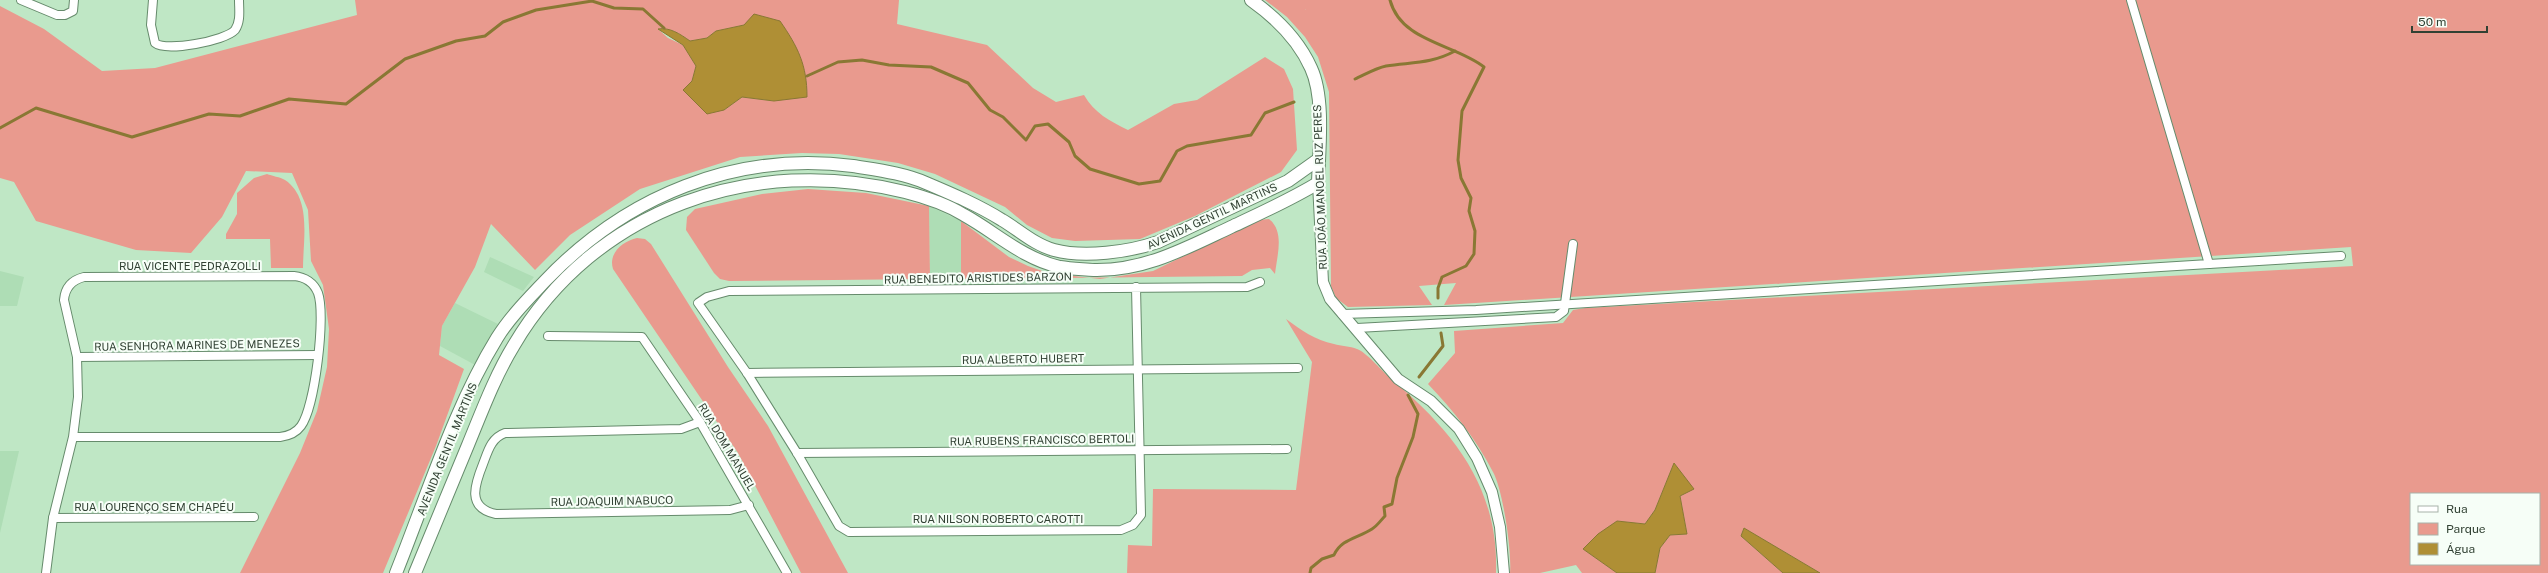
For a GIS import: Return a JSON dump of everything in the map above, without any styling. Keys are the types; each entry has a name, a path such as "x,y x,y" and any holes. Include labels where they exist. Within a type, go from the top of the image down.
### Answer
{"main road":[{"name":"RUA JOÃO MANOEL RUZ PERES","path":"1251,0 1285,30 1312,68 1319,112 1318,184"},
{"name":"AVENIDA GENTIL MARTINS","path":"396,573 467,395 497,339 512,316 569,256 581,246 612,222 652,200 700,180 747,169 799,163 830,164 881,170 922,181 969,202 1045,247 1072,252 1100,253 1137,250 1158,242 1288,181 1319,159"},
{"name":"AVENIDA GENTIL MARTINS","path":"415,573 490,392 513,345 539,307 577,267 620,234 658,212 707,194 747,185 791,180 836,180 876,185 922,196 963,214 1035,258 1060,267 1097,270 1130,267 1171,256 1294,198 1318,184"},
{"path":"652,200 658,212"},
{"path":"638,207 645,219"},
{"path":"581,246 589,257"},
{"path":"569,256 577,267"}],"street":[{"path":"21,0 57,15 71,12 74,9 74,0"},
{"path":"152,0 152,34 159,46 180,46 225,37 234,30 240,19 239,0"},
{"path":"2132,0 2209,264"},
{"path":"1288,181 1294,198"},
{"name":"RUA JOÃO MANOEL RUZ PERES","path":"1318,184 1323,282 1330,299 1342,314 1357,328 1398,379 1431,401 1447,415 1477,458 1492,492 1500,527 1504,573"},
{"path":"1357,328 1556,317 1564,311 1566,303 1573,244"},
{"path":"1342,314 1476,310 1566,303 2341,256"},
{"name":"RUA VICENTE PEDRAZOLLI","path":"77,358 64,300 71,283 80,278 96,277 294,276 310,282 317,291 319,299 318,355"},
{"name":"RUA BENEDITO ARISTIDES BARZON","path":"747,374 698,303 708,297 729,291 1247,287 1260,282"},
{"path":"1136,287 1139,450"},
{"name":"RUA DOM MANUEL","path":"548,336 642,337 700,422 787,573"},
{"path":"73,437 280,437 293,433 304,420 313,387 318,355"},
{"name":"RUA SENHORA MARINES DE MENEZES","path":"77,358 318,355"},
{"path":"46,573 53,518 73,437 78,398 77,358"},
{"name":"RUA ALBERTO HUBERT","path":"747,374 1298,368"},
{"path":"747,374 797,453"},
{"name":"RUA JOAQUIM NABUCO","path":"700,422 681,429 509,432 498,436 490,445 474,484 474,492 479,504 484,510 496,514 730,510 749,505"},
{"name":"RUA RUBENS FRANCISCO BERTOLI","path":"797,453 1287,449"},
{"name":"RUA NILSON ROBERTO CAROTTI","path":"797,453 834,520 839,526 849,532 1121,530 1133,525 1141,515 1139,450"},
{"name":"RUA LOURENÇO SEM CHAPÉU","path":"53,518 254,517"}],"shaded area":[{"path":"929,206 961,221 961,279 930,279"},
{"path":"490,257 534,277 523,291 484,272"},
{"path":"0,271 24,277 17,306 0,306"},
{"path":"455,303 498,324 477,366 440,346 442,326"},
{"path":"0,451 19,451 0,533"}],"green space":[{"path":"355,0 899,0 897,24 987,45 1033,88 1056,102 1084,95 1098,112 1109,120 1128,130 1174,104 1197,100 1265,57 1284,69 1293,89 1297,150 1281,172 1195,216 1140,239 1075,241 1052,238 1027,225 1005,207 935,174 898,163 839,154 802,153 740,157 640,189 570,235 535,270 491,224 475,267 442,326 439,355 464,369 436,446 383,573 240,573 300,453 317,411 327,367 329,329 323,285 311,261 308,210 292,173 246,171 222,217 191,253 136,250 36,221 14,182 0,178 0,6 44,29 102,71 155,68 357,15","holes":["744,25 774,101 742,97 724,110 692,81 696,66 683,45 668,38 658,29 671,30 690,41 707,38 716,31"]},
{"path":"1265,0 2548,0 2548,573 1820,573 1744,528 1741,536 1783,573 1655,573 1660,548 1670,535 1687,534 1680,496 1693,489 1674,463 1655,510 1645,524 1617,521 1583,549 1617,573 1582,573 1576,565 1540,573 1510,573 1510,551 1506,521 1497,481 1479,448 1464,425 1428,384 1455,353 1454,331 1563,323 1573,310 1585,308 2353,266 2351,247 1444,305 1456,283 1419,286 1432,305 1348,307 1336,298 1331,286 1329,92 1318,57 1305,37 1287,17"},
{"path":"267,174 285,180 294,188 299,197 303,208 304,220 303,268 271,268 270,239 226,239 226,234 237,214 237,193 254,178"},
{"path":"808,189 866,193 929,206 930,279 729,281 720,279 714,273 686,230 687,217 695,209 762,194"},
{"path":"1269,219 1277,230 1279,244 1275,274 1270,268 1252,270 1242,276 1111,277 1153,271 1258,220"},
{"path":"961,221 1009,257 1028,266 1048,273 1088,278 961,279"},
{"path":"637,238 645,239 651,244 728,367 768,426 848,573 801,573 738,453 613,269 613,258 618,249 627,242"},
{"path":"1111,277 1100,279 1088,278"},
{"path":"1286,319 1303,331 1321,340 1361,351 1412,397 1451,439 1467,462 1480,487 1489,513 1495,542 1496,573 1127,573 1128,545 1152,546 1153,489 1296,490 1312,362"}],"water":[{"path":"754,14 780,21 792,39 803,66 807,86 807,97 774,101 742,97 724,110 707,114 683,90 692,81 696,66 683,45 658,29 671,30 690,41 707,38 716,31 744,25"},
{"path":"1674,463 1694,489 1680,496 1687,534 1670,535 1660,548 1655,573 1617,573 1583,549 1598,534 1617,521 1645,524 1655,510"},
{"path":"1744,528 1820,573 1783,573 1741,536"}],"waterway":[{"path":"1390,0 1396,14 1405,25 1417,34 1472,59 1484,67 1462,111 1458,160 1461,178 1471,198 1469,211 1475,231 1474,254 1466,266 1442,277 1438,288 1438,298"},
{"path":"0,128 36,108 132,137 209,114 240,116 289,99 346,104 405,59 456,41 485,36 503,22 536,10 592,1 614,8 643,9 664,28"},
{"path":"1355,79 1382,67 1421,62 1438,58 1455,51"},
{"path":"807,76 838,62 862,60 889,65 931,67 968,83 990,110 1003,117 1026,140 1035,126 1048,124 1069,142 1075,156 1090,169 1139,184 1160,181 1177,151 1187,146 1251,135 1265,113 1294,102"},
{"path":"1419,377 1443,346 1441,333"},
{"path":"1310,573 1311,568 1322,559 1334,555 1345,542 1374,528 1385,516 1384,507 1392,504 1397,478 1413,437 1418,414 1408,395"}]}
